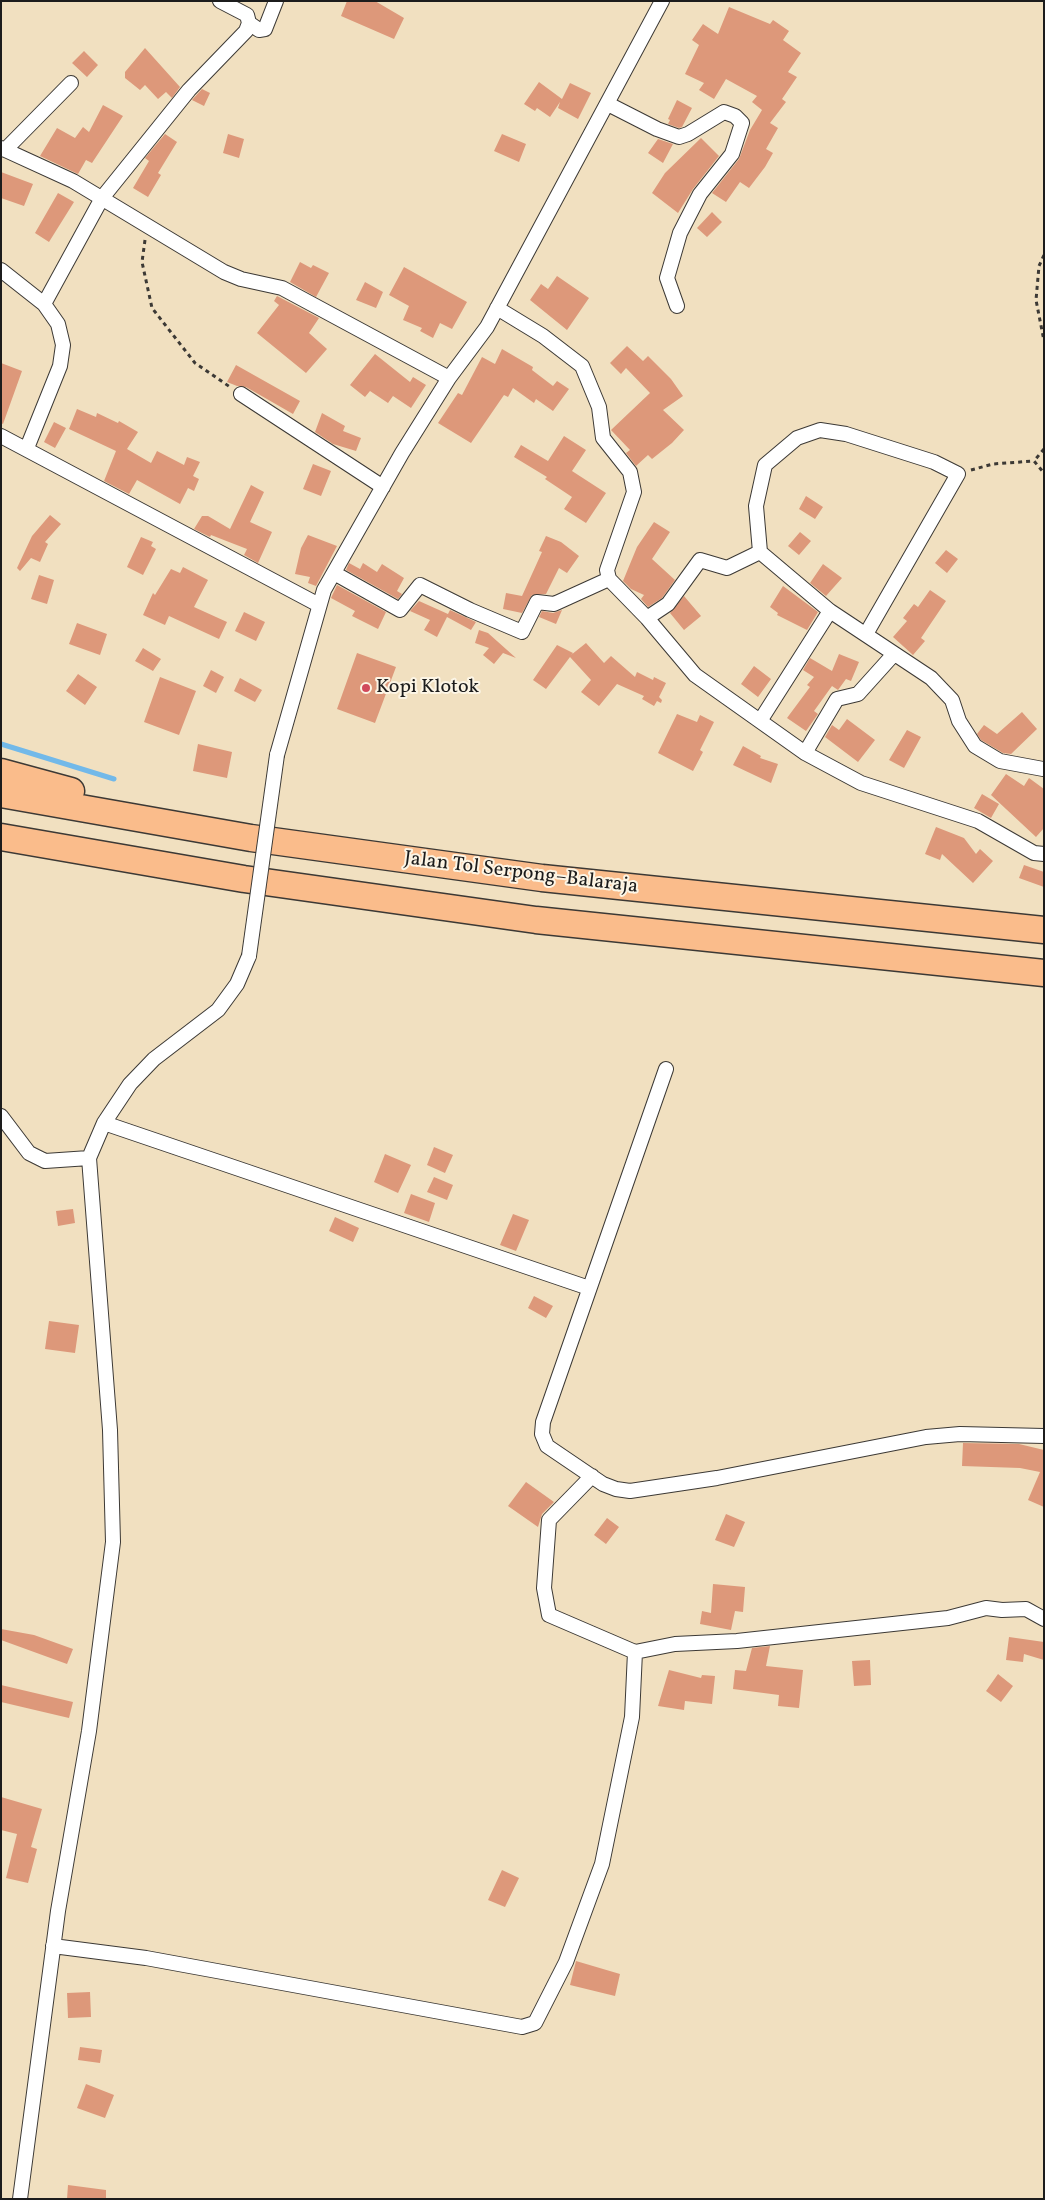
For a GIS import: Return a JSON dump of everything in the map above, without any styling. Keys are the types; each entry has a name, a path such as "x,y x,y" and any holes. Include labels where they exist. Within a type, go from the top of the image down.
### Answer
{"highway":[{"path":"1,772 251,838"},
{"name":"Jalan Tol Serpong–Balaraja","path":"1,794 251,838 542,878 1044,930"},
{"name":"Jalan Tol Serpong–Balaraja","path":"1,837 244,880 526,918 1044,972"}],"street":[{"path":"44,304 102,198 190,90 246,31 249,23 247,15 220,1"},
{"path":"249,23 259,30 265,28 276,1"},
{"path":"20,2199 53,1946 89,1731 113,1536 110,1430 89,1158 104,1123 130,1084 154,1059 218,1010 237,984 248,956 277,755 324,590 449,378 487,327 662,1"},
{"path":"71,83 3,149 73,181 224,272 241,279 282,288 449,378"},
{"path":"608,104 656,129 679,137 688,134 724,112 735,116 742,123 732,154 700,194 680,233 667,278 677,306"},
{"path":"1,270 44,304 58,324 63,345 60,366 27,448"},
{"path":"497,308 543,336 582,366 599,407 603,438 630,472 634,492 607,570 609,579 647,618 695,675 805,753 861,783 978,821 1034,853 1044,854"},
{"path":"241,394 383,487"},
{"path":"866,634 958,474 934,462 846,434 820,430 797,438 765,465 756,506 760,552 830,611 932,678 948,695 959,721 975,746 1000,761 1044,769 1042,764 1044,756"},
{"path":"1,436 27,448 319,604"},
{"path":"647,618 668,604 700,560 727,568 760,552"},
{"path":"334,572 400,610 420,585 470,610 522,632 537,602 554,604 609,579"},
{"path":"760,721 830,611"},
{"path":"805,753 837,698 858,694 894,654"},
{"path":"666,1069 543,1422 542,1434 547,1446 592,1476 616,1489 630,1490 717,1478 926,1438 960,1434 1044,1436"},
{"path":"1,1116 28,1154 45,1161 89,1158"},
{"path":"104,1123 589,1288"},
{"path":"592,1476 549,1520 544,1588 549,1615 635,1652 675,1644 737,1641 948,1618 986,1608 1002,1610 1026,1609 1044,1619"},
{"path":"53,1946 146,1958 522,2027 535,2023 566,1962 602,1864 632,1717 635,1652"}],"path":[{"path":"147,226 142,262 152,308 195,363 241,394"},
{"path":"1044,256 1039,266 1036,300 1044,341"},
{"path":"958,474 993,464 1034,461 1044,449"},
{"path":"1034,461 1044,473"}],"building":[{"path":"347,1 375,1 404,18 394,39 341,16"},
{"path":"729,7 770,24 773,20 789,31 783,40 801,53 788,72 797,77 782,99 786,102 770,123 778,128 766,149 773,153 749,188 740,182 726,202 712,193 739,159 750,130 762,110 752,102 757,96 726,79 714,99 699,90 704,83 685,74 699,45 692,40 703,24 718,34"},
{"path":"145,48 180,87 172,98 166,92 158,99 145,85 140,90 125,78 125,72"},
{"path":"84,51 98,65 87,77 72,63"},
{"path":"539,82 562,99 570,83 591,93 578,119 558,108 560,102 550,117 537,108 535,111 524,104"},
{"path":"202,89 210,93 204,106 192,100"},
{"path":"677,100 692,108 682,127 679,128 668,124 670,120 668,119"},
{"path":"103,105 123,116 92,163 86,160 78,174 40,156 57,128 75,138 83,127 89,132"},
{"path":"165,134 177,142 158,173 161,175 148,197 133,188 149,161 145,158"},
{"path":"228,134 244,139 239,158 223,153"},
{"path":"502,134 526,144 519,162 494,151"},
{"path":"701,138 719,156 693,189 678,213 652,193 665,173"},
{"path":"658,139 673,144 663,163 648,153"},
{"path":"1,172 33,184 24,206 1,198"},
{"path":"58,193 74,202 49,242 35,233"},
{"path":"712,212 722,222 707,237 697,228"},
{"path":"300,262 311,268 313,265 329,273 316,297 290,282"},
{"path":"404,267 467,302 452,329 440,323 433,338 420,331 422,328 403,320 409,306 389,295"},
{"path":"557,276 589,298 567,330 530,300 541,284 548,289"},
{"path":"365,282 383,292 376,308 356,300"},
{"path":"277,296 319,318 309,333 327,349 306,373 257,333 279,305 274,301"},
{"path":"627,346 643,361 648,356 671,379 683,396 663,410 684,430 672,443 652,459 648,455 636,466 626,453 630,450 611,430 650,393 626,368 621,374 610,363"},
{"path":"502,349 533,367 532,370 553,386 557,381 569,389 553,411 536,399 534,403 513,388 508,397 504,395 471,443 438,423 458,393 462,395 482,357 495,364"},
{"path":"375,354 410,382 413,377 426,385 411,408 393,396 388,403 370,391 365,397 350,385"},
{"path":"1,363 22,371 3,424 1,423"},
{"path":"236,365 300,401 293,414 246,387 227,382"},
{"path":"77,409 96,417 97,413 118,423 119,421 138,432 127,449 151,463 157,451 184,465 187,457 200,462 193,476 199,479 194,491 188,488 180,504 137,480 129,494 104,481 116,451 69,429"},
{"path":"322,413 345,426 343,431 361,438 356,451 333,444 315,432"},
{"path":"54,422 66,428 55,448 44,442"},
{"path":"564,436 586,450 572,471 606,493 586,523 564,509 572,497 545,479 547,477 514,457 521,445 548,461"},
{"path":"313,464 331,471 321,496 303,489"},
{"path":"251,485 264,492 250,522 272,532 258,563 244,555 247,549 211,535 210,537 194,529 202,516 208,516 230,529"},
{"path":"806,496 823,507 815,519 799,509"},
{"path":"50,515 61,524 45,542 48,544 40,562 31,558 20,571 17,568 32,536"},
{"path":"654,522 670,532 652,559 675,580 662,598 648,607 641,599 644,595 631,589 623,581 637,547"},
{"path":"800,532 811,541 799,555 788,546"},
{"path":"308,535 337,546 316,586 308,583 310,577 295,574 301,548"},
{"path":"546,536 561,542 579,556 567,573 559,568 546,594 532,595 522,613 503,609 506,593 522,596 542,552 539,551"},
{"path":"141,537 153,542 151,546 156,549 143,575 127,567"},
{"path":"946,550 958,559 947,573 935,563"},
{"path":"349,563 360,569 363,563 377,572 382,564 404,578 397,591 402,594 398,599 346,570"},
{"path":"823,564 842,578 826,596 810,583"},
{"path":"183,567 208,580 194,607 227,622 219,639 169,616 165,625 143,615 153,593 155,595 171,569 180,573"},
{"path":"39,575 54,580 47,604 31,599"},
{"path":"337,585 386,612 378,629 352,616 355,611 331,598"},
{"path":"783,586 818,612 807,630 777,615 778,613 770,607"},
{"path":"930,590 946,601 921,638 925,641 913,655 893,637 907,621 903,618 914,604 918,607"},
{"path":"684,596 701,616 684,630 670,613"},
{"path":"419,601 448,614 450,610 476,622 471,630 447,617 437,637 424,630 430,620 410,611"},
{"path":"562,610 556,624 539,617 542,611 553,613"},
{"path":"244,612 265,622 256,641 235,631"},
{"path":"77,623 107,634 100,655 69,644"},
{"path":"479,630 488,633 516,658 503,653 494,664 483,655 489,648 475,643"},
{"path":"586,643 604,663 611,656 635,677 637,672 653,680 654,677 666,683 659,697 662,700 661,703 657,701 654,706 642,699 644,696 617,684 599,706 581,692 591,680 570,657 546,689 533,680 557,645 573,653 571,655"},
{"path":"143,648 161,659 153,671 135,661"},
{"name":"Kopi Klotok","path":"357,653 396,667 375,723 337,709"},
{"path":"839,654 859,662 851,681 846,679 838,690 832,686 814,711 818,714 806,731 787,718 810,687 807,685 814,677 803,670 810,658 832,671"},
{"path":"754,666 771,679 758,697 741,684"},
{"path":"211,670 224,677 216,693 203,686"},
{"path":"78,674 97,687 85,705 66,691"},
{"path":"160,677 196,691 179,735 144,722"},
{"path":"240,678 262,690 255,702 234,691"},
{"path":"1022,712 1037,729 1011,754 1003,753 981,740 977,734 984,725 997,734"},
{"path":"677,714 697,722 700,715 714,722 700,750 703,752 693,771 658,753"},
{"path":"847,719 875,740 858,762 825,737 832,725 839,730"},
{"path":"907,730 921,737 904,768 889,760"},
{"path":"198,744 232,752 227,778 193,771"},
{"path":"743,746 761,756 760,758 778,764 771,783 733,765"},
{"path":"1006,774 1024,786 1029,778 1044,789 1044,828 1036,837 991,795"},
{"path":"982,794 999,804 991,818 974,808"},
{"path":"936,827 964,838 976,854 980,849 993,861 973,883 942,854 940,860 925,854"},
{"path":"1024,865 1044,872 1044,887 1019,878"},
{"path":"434,1147 453,1155 445,1173 427,1165"},
{"path":"385,1154 411,1165 398,1193 374,1182"},
{"path":"434,1177 453,1185 447,1200 427,1192"},
{"path":"411,1194 435,1203 429,1222 404,1213"},
{"path":"73,1209 75,1223 58,1226 56,1211"},
{"path":"513,1214 529,1220 516,1251 500,1245"},
{"path":"335,1217 359,1228 353,1242 329,1231"},
{"path":"534,1296 553,1306 546,1318 528,1308"},
{"path":"49,1321 79,1325 75,1353 45,1349"},
{"path":"963,1443 1019,1444 1044,1450 1044,1507 1028,1500 1040,1472 1020,1468 962,1466"},
{"path":"526,1482 554,1502 542,1514 538,1527 508,1506"},
{"path":"726,1514 745,1522 734,1547 715,1540"},
{"path":"607,1518 619,1527 606,1544 594,1535"},
{"path":"713,1584 745,1587 743,1612 735,1611 731,1630 700,1624 702,1611 711,1613"},
{"path":"1,1629 34,1635 73,1649 67,1664 1,1640"},
{"path":"1009,1637 1044,1642 1044,1660 1024,1654 1023,1662 1006,1660"},
{"path":"770,1646 766,1666 803,1670 799,1708 778,1706 779,1695 733,1689 735,1670 746,1671 752,1648"},
{"path":"870,1660 871,1685 854,1686 852,1661"},
{"path":"669,1670 701,1678 702,1675 715,1676 712,1704 685,1701 684,1710 658,1706"},
{"path":"998,1674 1013,1686 1001,1702 986,1691"},
{"path":"1,1685 73,1702 69,1718 1,1702"},
{"path":"1,1797 42,1809 31,1847 37,1849 28,1883 6,1878 17,1834 1,1830"},
{"path":"502,1870 519,1878 505,1907 488,1900"},
{"path":"576,1961 620,1974 615,1996 570,1985"},
{"path":"90,1992 91,2017 68,2018 67,1993"},
{"path":"80,2047 102,2050 100,2063 78,2060"},
{"path":"86,2084 114,2095 105,2118 77,2108"},
{"path":"68,2185 106,2190 106,2199 67,2199"}],"waterway":[{"path":"1,744 114,779"}],"place":[{"name":"Kopi Klotok","path":"366,688"}]}
